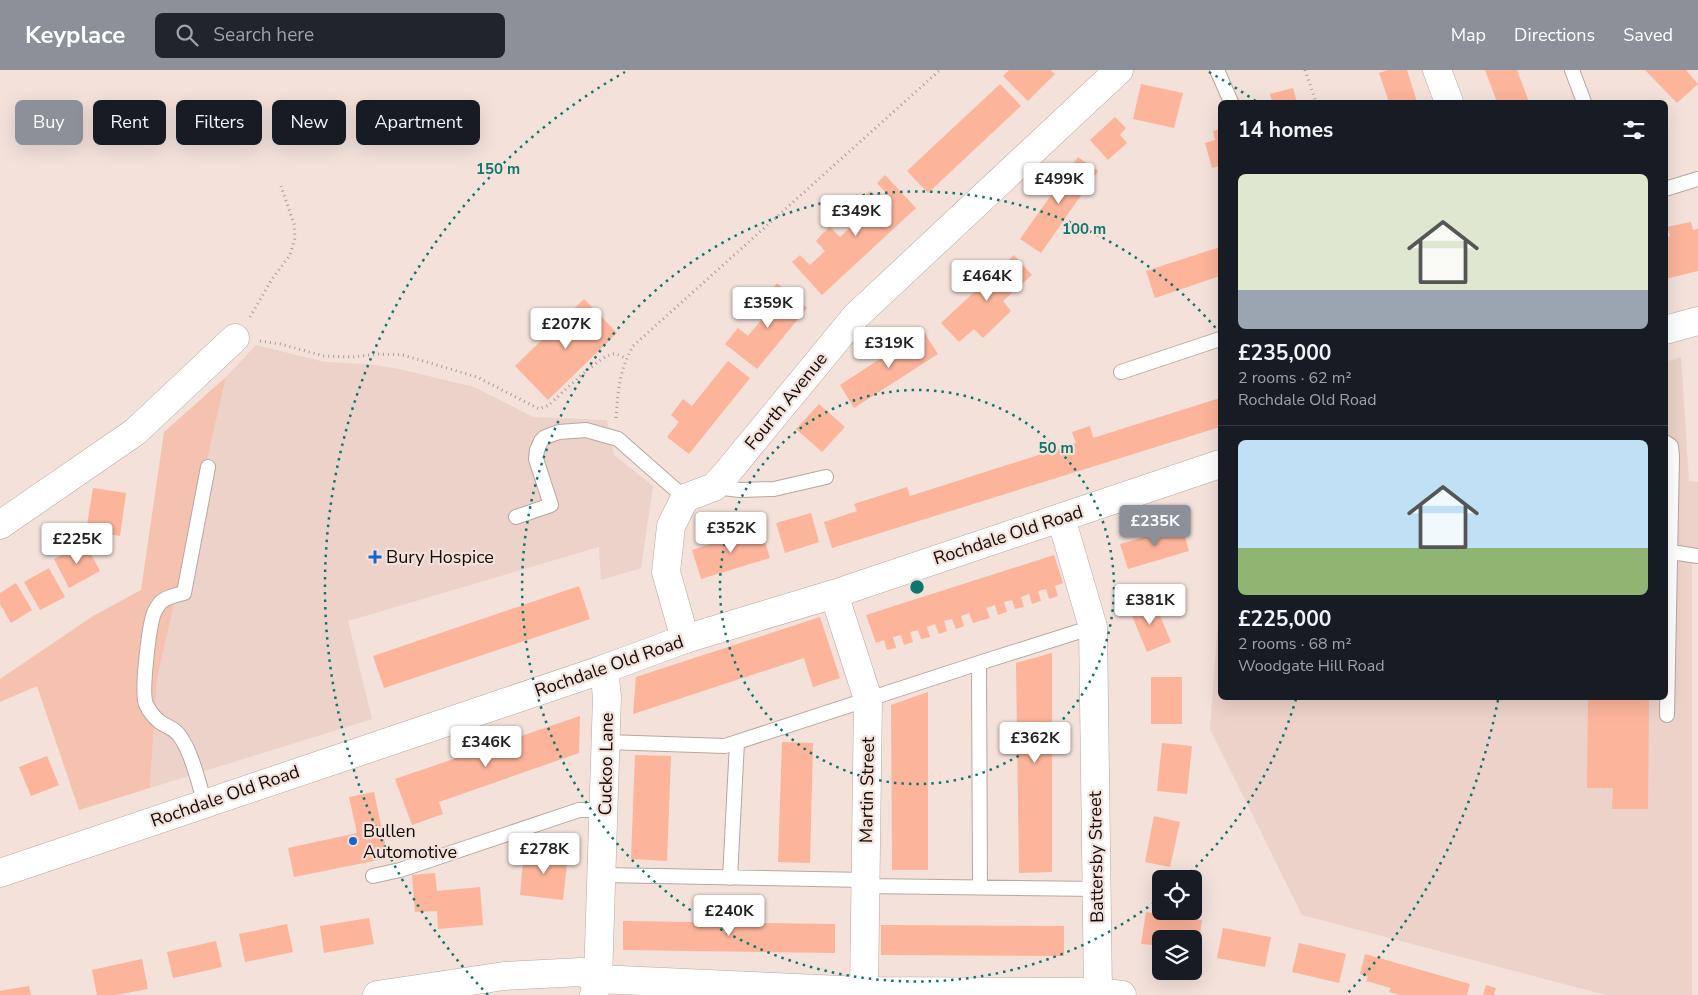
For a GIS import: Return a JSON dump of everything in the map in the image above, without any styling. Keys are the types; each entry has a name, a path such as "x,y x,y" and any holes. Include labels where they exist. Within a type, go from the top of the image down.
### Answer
{"street":[{"name":"Fourth Avenue","path":"685,498 714,487 856,316 1119,70"},
{"path":"1437,70 1448,100"},
{"path":"1668,329 1698,321"},
{"path":"0,525 135,432 235,338"},
{"name":"Rochdale Old Road","path":"0,873 604,669 685,639 834,594 1218,465"},
{"path":"685,498 671,526 666,572 685,639"},
{"name":"Battersby Street","path":"1061,518 1093,627 1097,889 1110,993"},
{"name":"Martin Street","path":"834,594 868,699 864,992"},
{"name":"Cuckoo Lane","path":"596,987 603,875 607,697 604,669"},
{"path":"377,995 504,976 581,972 596,987 864,992 1110,993"}],"lane":[{"path":"1217,70 1230,100"},
{"path":"1572,70 1583,100"},
{"path":"1668,188 1698,179"},
{"path":"1121,372 1218,340"},
{"path":"516,517 551,505 536,459 541,441 545,437 559,432 586,430 618,438 685,498"},
{"path":"1668,444 1671,446 1672,457 1668,674"},
{"path":"205,803 186,748 179,734 170,726 161,723 152,714 145,702 144,687 154,612 161,602 184,593 208,467"},
{"path":"714,487 740,490 774,489 826,477"},
{"path":"1671,552 1698,556"},
{"path":"606,742 725,746 979,662 1093,627"},
{"path":"979,662 980,887"},
{"path":"1667,700 1667,715"},
{"path":"730,878 737,742"},
{"path":"374,876 400,870 579,810 604,810"},
{"path":"603,875 1097,889"}],"path":[{"path":"618,438 616,418 619,380 626,359 633,346 940,70"},
{"path":"1305,70 1315,100"},
{"path":"281,186 294,224 295,238 290,255 272,279 256,308 235,338 280,344 324,356 403,355 478,377 539,409 549,405 608,355 615,354 626,359"}],"shaded area":[{"name":"Bury Hospice","path":"256,345 325,362 368,364 399,369 474,387 533,417 607,420 614,455 653,486 641,568 601,580 599,547 348,621 372,719 150,788 157,679 226,377"},
{"path":"1681,357 1689,481 1698,482 1698,564 1692,564 1692,995 1606,995 1302,915 1210,729 1218,619 1218,700 1668,700 1668,361"},
{"path":"226,377 157,679 150,788 79,810 37,686 0,702 0,679 93,616 141,590 164,432"}],"building":[{"path":"1009,70 1050,70 1055,74 1028,101 1003,76"},
{"path":"1388,70 1407,70 1416,100 1388,100 1379,73"},
{"path":"1485,70 1517,70 1528,100 1496,100"},
{"path":"1645,70 1686,70 1698,84 1677,103"},
{"path":"1000,84 1021,106 928,193 907,171"},
{"path":"1141,84 1183,93 1174,128 1133,119"},
{"path":"1293,88 1296,100 1272,100 1270,94"},
{"path":"1115,117 1126,128 1120,135 1127,143 1108,160 1090,140"},
{"path":"1218,130 1218,166 1212,168 1205,143 1215,140 1213,131"},
{"path":"1078,157 1098,171 1041,253 1020,239"},
{"path":"885,175 916,208 822,295 792,262 800,255 810,265 825,251 816,241 823,233 830,227 840,237 864,215 855,205 870,191 880,201 887,194 877,183"},
{"path":"1691,222 1693,230 1698,229 1698,271 1668,278 1668,237 1670,236 1668,227"},
{"path":"1218,248 1218,277 1155,298 1146,271"},
{"path":"1014,255 1032,275 1003,301 1011,311 983,338 974,329 959,342 941,323"},
{"path":"777,283 807,308 757,369 725,344 738,328 748,336 779,298 771,291"},
{"path":"584,299 617,333 548,400 515,366"},
{"path":"923,331 938,354 854,408 840,385"},
{"path":"728,361 750,378 689,454 667,437 679,422 671,415 683,399 692,406"},
{"path":"1218,399 1218,428 832,548 824,522 857,511 854,504 907,487 910,496 1076,443 1072,432 1090,426 1093,438"},
{"path":"819,404 845,427 822,452 796,429"},
{"path":"93,488 126,493 120,536 86,531"},
{"path":"811,513 819,542 785,553 776,523"},
{"path":"1182,526 1189,551 1128,569 1120,544"},
{"path":"761,528 770,558 701,579 692,550"},
{"path":"85,543 100,571 69,588 54,559"},
{"path":"1054,555 1063,583 1055,586 1058,596 1049,599 1046,589 1038,591 1041,601 1032,604 1029,594 1021,597 1024,607 1015,609 1012,600 1004,602 1007,612 998,615 995,605 986,608 990,618 973,623 969,613 961,616 964,626 956,629 952,619 944,621 947,631 939,634 935,624 927,627 930,637 921,639 918,630 910,632 913,642 904,645 901,635 893,637 896,648 887,650 884,640 876,643 866,615"},
{"path":"49,568 65,597 40,610 24,582"},
{"path":"16,583 32,610 11,623 0,604 0,593"},
{"path":"579,586 590,619 384,688 373,656"},
{"path":"1154,601 1171,642 1147,652 1130,611"},
{"path":"820,617 840,678 813,687 804,658 633,714 636,677"},
{"path":"1052,653 1052,872 1019,873 1016,663"},
{"path":"1151,677 1182,677 1182,724 1151,724"},
{"path":"928,692 928,870 892,870 891,705"},
{"path":"1588,700 1649,700 1648,809 1612,809 1613,788 1587,788"},
{"path":"580,716 579,753 439,802 443,814 412,825 395,779"},
{"path":"782,742 813,743 810,863 778,862"},
{"path":"1162,743 1192,746 1187,794 1157,791"},
{"path":"635,755 671,756 667,861 631,859"},
{"path":"47,756 59,785 31,796 19,767"},
{"name":"Bullen Automotive","path":"374,792 388,858 294,877 288,848 357,833 349,797"},
{"path":"1154,816 1180,822 1170,867 1145,862"},
{"path":"524,850 568,855 563,900 520,895"},
{"path":"435,873 437,891 480,887 483,925 438,929 437,911 415,912 412,875"},
{"path":"1146,912 1152,913 1152,920 1202,920 1200,930 1152,930 1152,945 1141,944"},
{"path":"369,918 374,944 324,953 320,926"},
{"path":"623,921 835,924 835,953 623,950"},
{"path":"287,924 293,952 245,962 239,934"},
{"path":"881,925 1064,926 1064,956 881,955"},
{"path":"1223,928 1271,937 1265,967 1217,958"},
{"path":"216,941 222,967 173,978 167,952"},
{"path":"1299,943 1346,954 1339,983 1292,972"},
{"path":"1365,954 1470,984 1467,995 1400,995 1389,992 1391,988 1366,981 1368,977 1360,974"},
{"path":"142,959 148,989 116,995 97,995 92,970"},
{"path":"1486,985 1496,988 1494,995 1483,995"},
{"path":"29,986 31,995 0,995 0,991"}],"place":[{"name":"Bury Hospice","path":"375,557"},
{"name":"Bullen Automotive","path":"353,841"}]}
